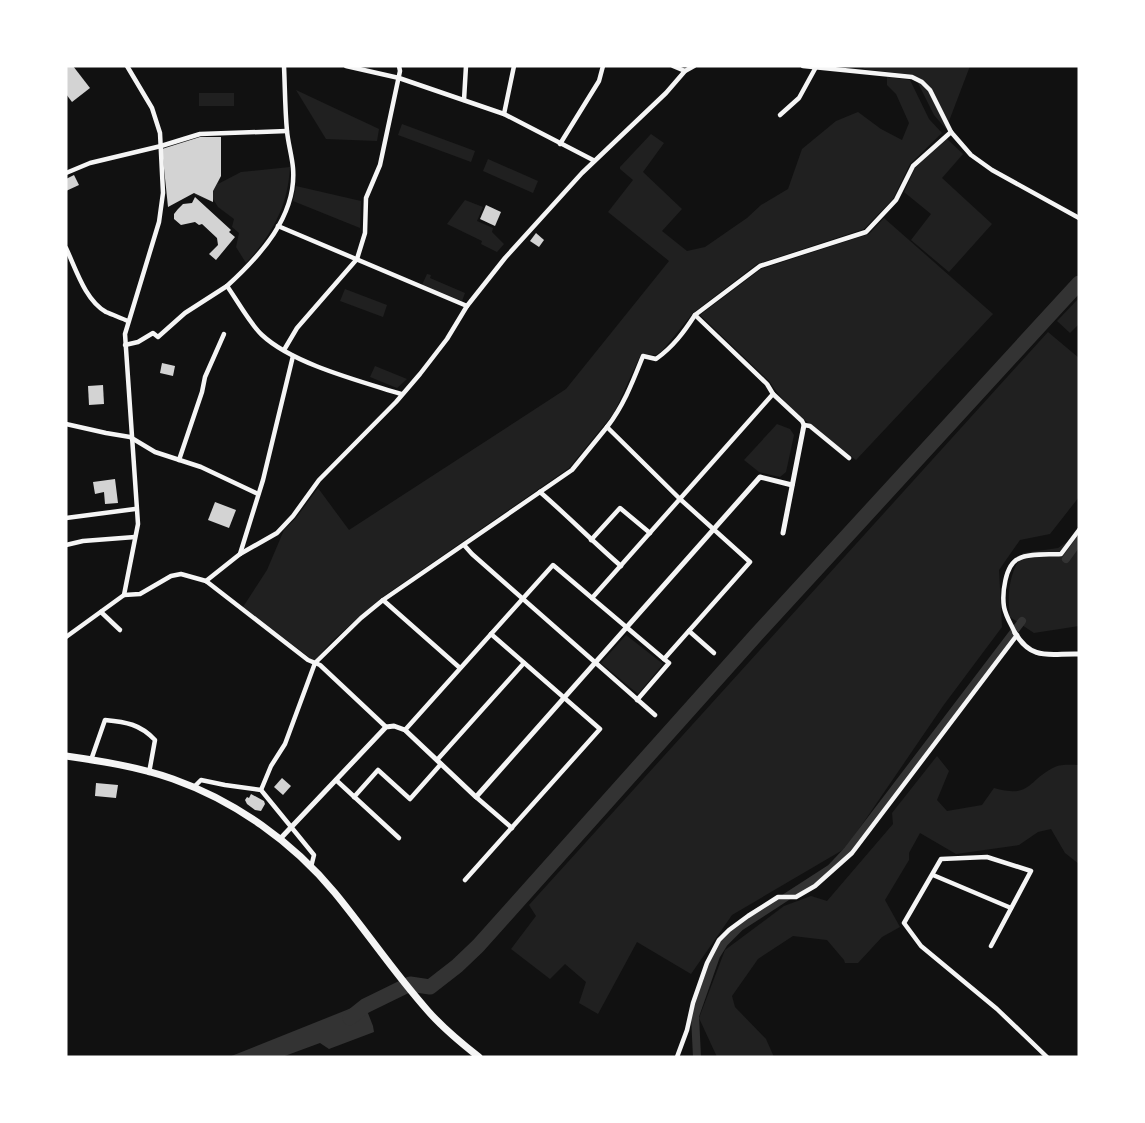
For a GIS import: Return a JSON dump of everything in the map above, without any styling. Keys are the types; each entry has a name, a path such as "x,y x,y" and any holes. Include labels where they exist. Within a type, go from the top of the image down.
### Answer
{"main road":[{"path":"66,756 170,778 194,787 246,815 280,839 334,892 427,1010 479,1057"}],"street":[{"path":"124,595 138,524 135,509 125,345 128,321 161,214 163,193 161,146 152,108 127,66"},
{"path":"125,345 138,342 153,333 158,337 185,314 227,286 258,257 279,226 289,199 293,169 287,131 284,66"},
{"path":"346,66 399,78 504,114 593,160"},
{"path":"284,350 297,328 357,259 365,233 366,198 380,165 399,78 399,66"},
{"path":"464,100 466,66"},
{"path":"504,114 514,66"},
{"path":"560,144 599,81 603,66"},
{"path":"673,66 685,71"},
{"path":"206,580 240,554 277,532 293,516 319,480 396,402 447,339 467,306 505,258 593,160 641,117 685,71 694,66"},
{"path":"803,66 912,77 922,82 930,90 951,132 980,163 1079,218"},
{"path":"780,115 799,98 816,67"},
{"path":"66,173 90,163 200,134 287,131"},
{"path":"261,790 270,766 285,744 315,663 361,618 383,600 572,470 617,414 643,356 656,359 665,353 695,315 760,266 866,232 896,200 913,166 951,132"},
{"path":"279,226 467,306"},
{"path":"66,248 86,291 104,311 128,321"},
{"path":"227,286 262,334 293,356 338,374 401,394"},
{"path":"695,315 802,421 804,426 783,532"},
{"path":"179,460 205,377 224,334"},
{"path":"240,554 258,495 293,356"},
{"path":"592,598 773,394"},
{"path":"66,424 106,434 130,437 155,452 201,467 258,495"},
{"path":"804,426 810,426 849,458"},
{"path":"607,427 680,499 750,562 664,659"},
{"path":"477,797 760,477 792,485"},
{"path":"540,492 621,566"},
{"path":"591,540 620,508 650,533"},
{"path":"66,518 135,509"},
{"path":"1079,530 1061,554 1020,557 1011,564 1006,579 1004,604 1008,620 1025,647 1031,652 1079,654"},
{"path":"66,545 83,541 135,537"},
{"path":"464,544 655,715"},
{"path":"405,730 553,565 669,663 638,700"},
{"path":"66,637 124,595 140,594 171,576 181,574 206,580 308,660 315,663 386,727"},
{"path":"383,600 460,668"},
{"path":"100,612 120,630"},
{"path":"689,631 714,652"},
{"path":"677,1057 707,963 719,940 748,915 778,897 792,898 815,886 852,853 1015,632"},
{"path":"465,880 600,729 491,634"},
{"path":"354,797 378,770 410,799 524,663"},
{"path":"91,760 105,720 124,721 147,731 155,740 149,773"},
{"path":"280,839 386,727 394,726 405,730 512,828"},
{"path":"194,787 201,780 261,790 314,855 311,867"},
{"path":"336,780 399,838"},
{"path":"991,946 1031,871 987,857 941,859 904,923 921,946 997,1009 1047,1057"},
{"path":"933,874 1011,908"}],"shaded area":[{"path":"865,66 970,66 946,129 934,115 914,75 863,69"},
{"path":"887,77 910,80 929,119 942,133 910,164 893,199 864,229 757,264 693,313 662,351 656,355 641,354 614,413 569,468 381,598 332,641 314,661 243,607 267,570 284,530 318,488 349,530 566,389 669,261 608,212 633,180 620,167 651,134 664,143 643,172 682,209 662,231 687,251 705,247 747,218 761,205 788,189 802,149 836,121 858,112 881,129 902,140 909,123 896,94 887,85"},
{"path":"296,90 379,129 377,141 326,139"},
{"path":"199,93 234,93 234,106 199,106"},
{"path":"402,124 475,151 471,162 398,135"},
{"path":"221,137 221,176 218,184 241,172 290,167 286,195 277,219 264,242 246,263 236,247 239,233 232,227 234,219 218,207 213,199 213,202 195,195 186,162 177,144 199,138"},
{"path":"946,138 963,154 942,178 992,224 949,272 911,240 931,214 904,192 915,168"},
{"path":"488,159 538,181 533,193 483,171"},
{"path":"296,186 361,201 360,228 293,201"},
{"path":"465,200 483,207 477,221 493,228 492,232 504,244 497,252 481,244 482,241 447,224"},
{"path":"884,218 993,314 856,460 797,413 777,393 770,382 700,315 761,269 869,234"},
{"path":"427,274 431,275 430,278 465,293 462,301 422,285"},
{"path":"345,289 387,305 383,317 340,301"},
{"path":"1079,298 1079,324 1070,333 1057,321"},
{"path":"1048,332 1079,358 1079,497 1050,534 1020,540 999,570 1002,627 943,706 846,848 732,915 691,974 637,942 598,1014 579,1003 586,982 565,964 550,979 511,949 536,916 529,905"},
{"path":"375,366 407,379 397,388 370,377"},
{"path":"777,424 790,429 794,435 786,472 780,477 759,472 744,460"},
{"path":"1079,534 1079,626 1034,633 1010,617 1009,592 1015,568 1023,553 1058,548"},
{"path":"626,635 663,664 638,694 601,663"},
{"path":"937,756 949,771 937,800 947,811 982,805 994,788 1006,791 1023,790 1055,767 1079,765 1079,864 1065,853 1051,829 1038,832 1019,845 956,854 920,833 909,853 909,860 885,900 900,927 882,937 858,963 845,963 827,940 793,936 758,959 732,996 735,1007 766,1039 774,1057 717,1057 699,1018 725,950 784,906 811,896 827,901 893,824 892,813"},
{"path":"364,1003 374,1032 329,1049 320,1043 282,1057 229,1057"}],"building":[{"path":"66,66 73,66 90,88 72,102 66,94"},
{"path":"200,137 221,137 221,176 213,191 213,202 194,193 168,207 162,149"},
{"path":"74,175 79,185 66,191 66,179"},
{"path":"195,197 231,230 229,232 235,237 216,260 209,254 218,245 217,238 202,224 195,222 181,225 174,219 174,214 178,209 183,204 192,203"},
{"path":"486,205 501,212 495,226 480,219"},
{"path":"536,233 544,240 539,247 530,241"},
{"path":"162,363 175,366 173,376 160,373"},
{"path":"103,385 104,404 89,405 88,386"},
{"path":"115,479 118,503 105,504 104,492 95,494 93,482"},
{"path":"215,502 236,510 229,528 208,520"},
{"path":"282,778 291,786 283,795 274,787"},
{"path":"96,783 118,785 116,798 95,796"},
{"path":"251,794 264,801 265,804 261,811 247,804 245,800"}],"waterway":[{"path":"350,1018 365,1006 410,984 430,987 478,946 757,634 1079,283"},
{"path":"1066,559 1079,541"},
{"path":"697,1057 695,1016 716,956 724,943 740,927 831,868 848,850 1022,621"}]}
